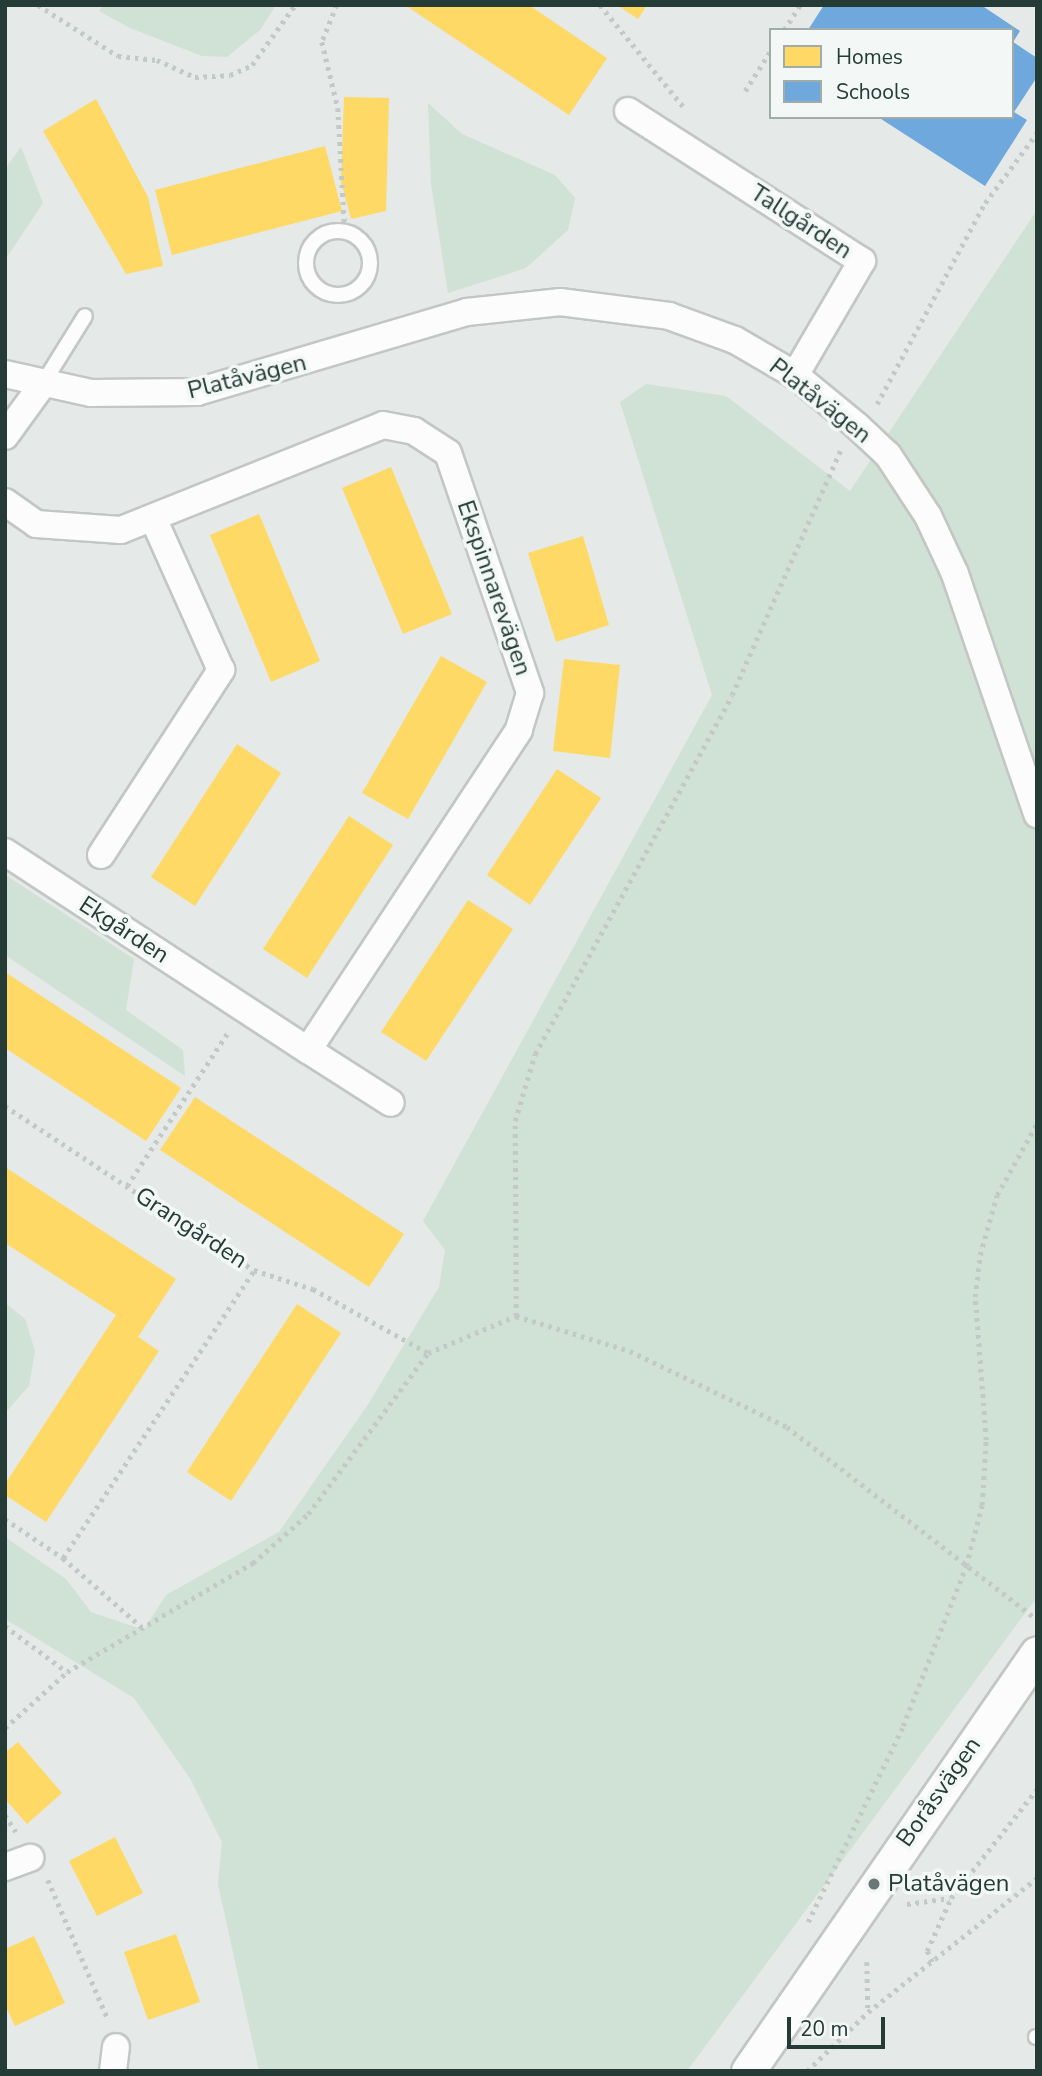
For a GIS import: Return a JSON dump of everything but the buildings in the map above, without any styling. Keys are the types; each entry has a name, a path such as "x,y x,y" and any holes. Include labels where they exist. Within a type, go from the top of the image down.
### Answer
{"street":[{"name":"Tallgården","path":"628,111 862,261 795,375"},
{"name":"Platåvägen","path":"5,374 42,385 91,393 197,392 467,312 560,302 669,316 735,341 795,375 857,426 901,475 956,574 1037,814"},
{"path":"5,436 42,385"},
{"name":"Ekspinnarevägen","path":"5,502 36,524 121,530 383,425 414,431 448,453 530,693 519,730 308,1050"},
{"path":"102,855 221,670 153,518"},
{"name":"Ekgården","path":"5,852 308,1050"},
{"path":"308,1050 391,1103"},
{"name":"Boråsvägen","path":"748,2071 1037,1653"},
{"path":"5,1867 30,1858"}],"lane":[{"path":"345,232 364,244 368,276 352,292 330,295 312,283 307,254 326,233 345,232"},
{"path":"42,385 85,316"}],"path":[{"path":"38,5 118,56 157,60 195,77 230,75 252,65 295,5"},
{"path":"337,5 322,42 338,108 345,232"},
{"path":"600,5 683,106"},
{"path":"785,28 800,5"},
{"path":"745,91 769,53"},
{"path":"516,1316 514,1133 535,1054 732,695 845,440 878,403 985,203 1037,133"},
{"path":"127,1186 243,1008"},
{"name":"Grangården","path":"5,1106 254,1270 63,1558"},
{"path":"839,1884 835,1874 922,1682 966,1566 982,1505 986,1440 975,1297 979,1255 997,1195 1037,1123"},
{"path":"254,1270 313,1289 428,1353"},
{"path":"5,1728 67,1672 253,1563 308,1514 428,1353 516,1316 631,1351 787,1427 1037,1620"},
{"path":"5,1519 63,1558 144,1628"},
{"path":"5,1626 67,1672"},
{"path":"932,1962 927,1951 951,1898 1037,1789"},
{"path":"5,1815 30,1858 54,1887 115,2059"},
{"path":"807,2071 868,2012 1037,1878"},
{"path":"907,1904 951,1898"},
{"path":"867,1962 868,2012"}],"green space":[{"path":"103,5 276,5 260,30 227,57 202,56 130,28 99,11"},
{"path":"428,103 462,134 555,175 575,198 568,230 526,268 448,293 431,184"},
{"path":"21,147 43,203 5,260 5,169"},
{"path":"1037,210 1037,1597 687,2071 259,2071 218,1884 222,1842 191,1780 134,1698 5,1619 5,1537 66,1579 91,1612 144,1630 166,1595 279,1532 367,1406 439,1287 445,1250 423,1221 712,695 620,402 646,384 726,396 850,491"},
{"path":"5,875 134,959 126,1010 183,1050 185,1076 5,955"},
{"path":"5,1303 25,1319 35,1351 29,1386 5,1413"}],"place":[{"name":"Platåvägen","path":"874,1884"}]}
